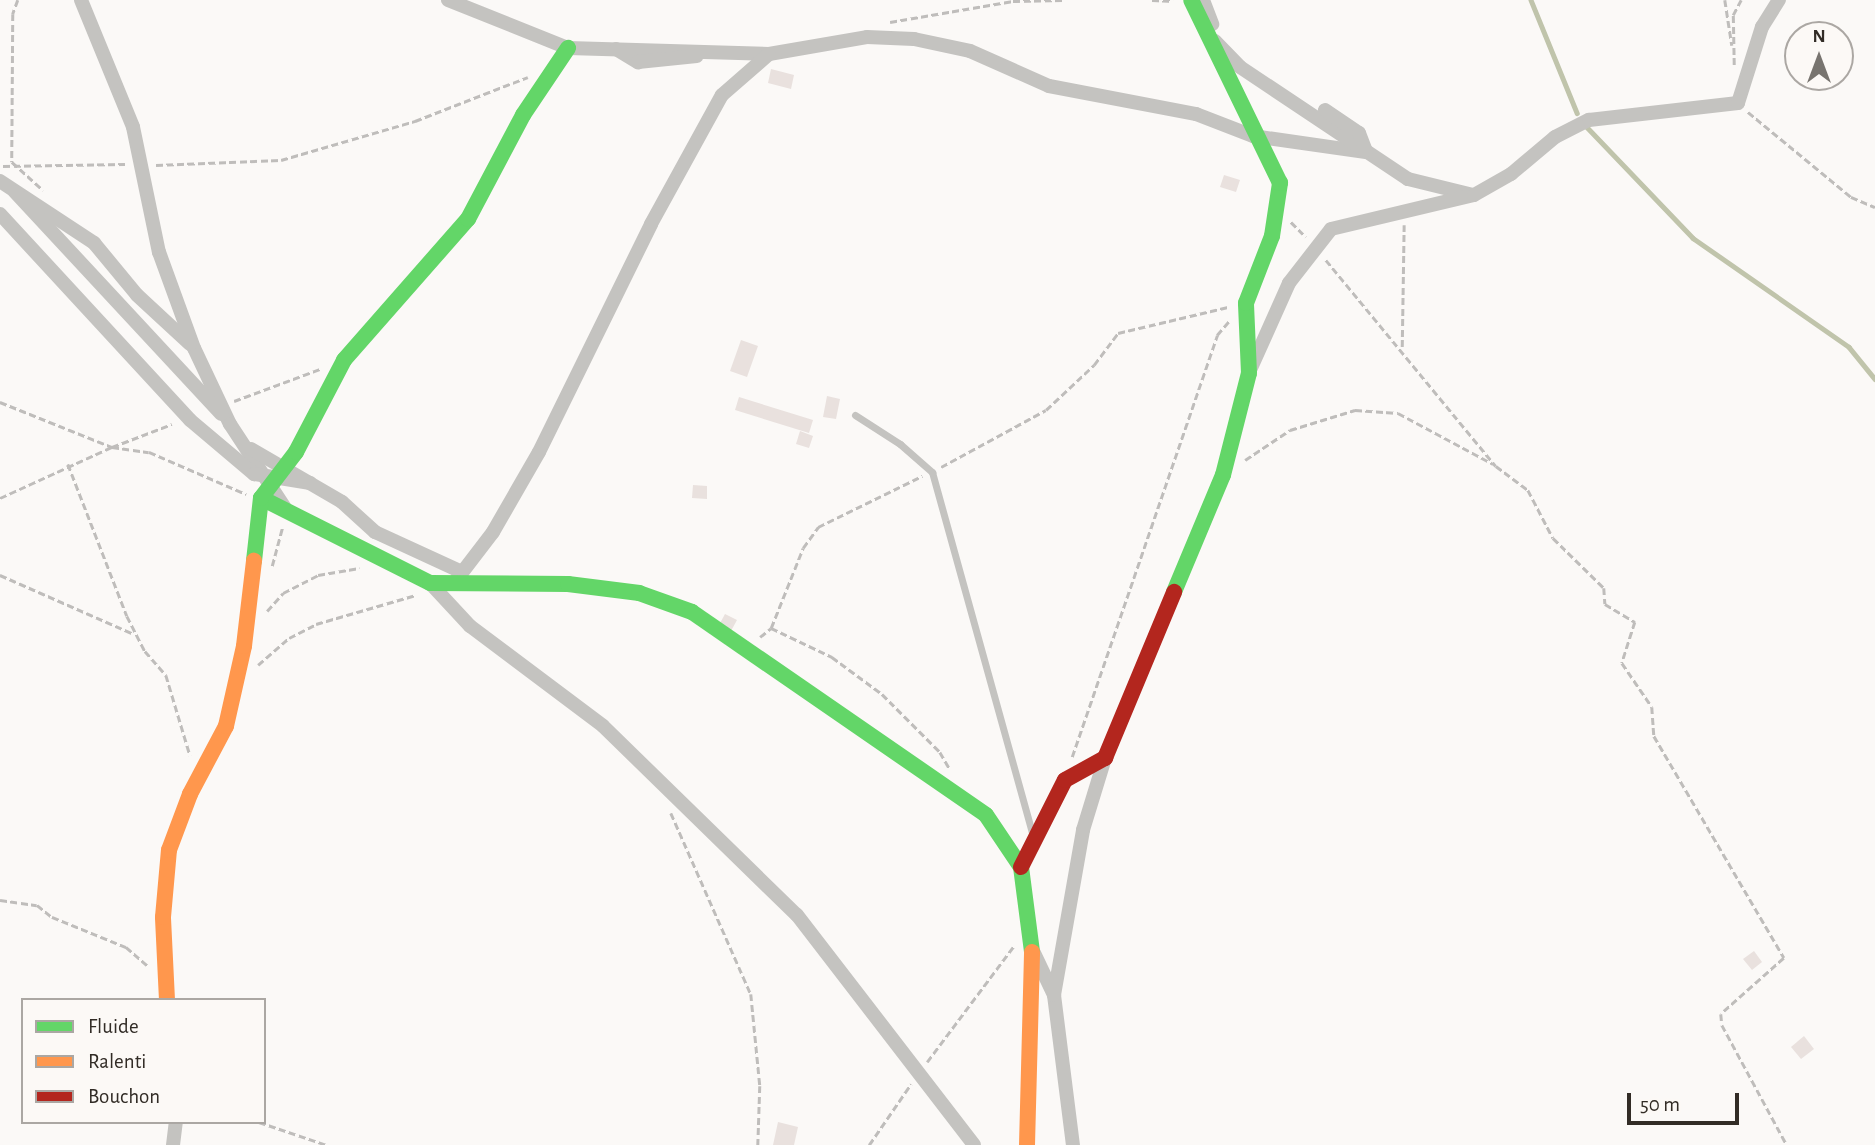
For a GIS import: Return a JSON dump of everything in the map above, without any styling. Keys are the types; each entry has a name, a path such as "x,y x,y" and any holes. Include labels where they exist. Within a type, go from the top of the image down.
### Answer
{"street":[{"path":"81,0 144,165 159,252 194,348 230,424"},
{"path":"448,0 568,48 769,54 867,37 914,39 970,51 1049,86 1196,114 1253,136 1366,152 1408,179 1474,195"},
{"path":"1073,1145 1054,995 1083,830 1105,758 1223,475 1249,373 1289,283 1314,246 1331,229 1474,195 1574,125 1738,103 1762,27 1779,0"},
{"path":"1195,1 1253,136 1280,183 1280,200 1272,236 1246,303 1249,373"},
{"path":"1214,40 1341,119 1359,133 1366,152"},
{"path":"167,998 164,972 169,850 191,794 226,726 235,686 261,498 344,360 468,219 553,68 568,48"},
{"path":"458,577 493,532 539,452 651,224 722,95 769,54"},
{"path":"0,181 94,243 137,295 194,348"},
{"path":"15,192 251,450 277,474 285,508"},
{"path":"0,214 190,420 254,474 277,474 310,483 342,502 375,532 458,577"},
{"path":"261,498 433,586 470,626 603,726 797,915 920,1071 974,1145"},
{"path":"433,586 458,577 568,584 639,593 692,612 959,793 986,815 1021,867 1032,951 1027,1145"},
{"path":"1021,867 1034,836 1065,780 1105,758"},
{"path":"1032,951 1054,995"},
{"path":"173,1145 176,1124"}],"lane":[{"path":"855,415 932,472 1034,836"}],"path":[{"path":"12,162 13,13 18,0"},
{"path":"880,25 1013,1 1063,0"},
{"path":"1152,0 1195,1"},
{"path":"1725,0 1738,103 1851,197 1875,207"},
{"path":"1733,54 1733,15 1741,0"},
{"path":"0,167 12,162 214,167 281,160 415,121 553,68"},
{"path":"1280,200 1291,221 1381,330 1402,347 1496,466"},
{"path":"1402,347 1405,213"},
{"path":"745,649 771,628 803,548 818,527 932,472 1046,410 1094,365 1118,333 1246,303"},
{"path":"1065,780 1217,335 1246,303"},
{"path":"0,402 112,447 149,452 212,483 261,498"},
{"path":"1223,475 1290,430 1355,410 1398,413 1496,466 1528,490 1553,538 1604,589 1605,604 1635,622 1622,663 1652,707 1654,736 1784,958 1721,1014 1722,1025 1787,1145"},
{"path":"0,498 68,464 112,447"},
{"path":"68,464 99,552 138,637 166,675 190,741 190,767"},
{"path":"264,613 283,593 318,575 364,567"},
{"path":"0,575 123,625 138,637"},
{"path":"235,686 289,638 316,624 433,586"},
{"path":"771,628 832,657 882,694 940,752 953,776"},
{"path":"661,803 670,813 751,994 760,1087 758,1145"},
{"path":"0,900 37,905 52,916 108,937 140,963 164,972"},
{"path":"869,1145 920,1071 1015,944"},
{"path":"264,1124 327,1145"}],"building":[{"path":"771,69 794,75 791,89 768,83"},
{"path":"1224,175 1240,180 1236,192 1220,187"},
{"path":"741,340 758,346 747,377 730,371"},
{"path":"827,396 840,399 836,419 823,417"},
{"path":"739,397 813,420 809,433 735,410"},
{"path":"800,431 813,436 809,448 796,444"},
{"path":"693,485 707,486 707,499 692,498"},
{"path":"725,614 737,620 731,631 719,625"},
{"path":"1754,951 1762,962 1752,970 1743,959"},
{"path":"1804,1036 1814,1049 1801,1059 1791,1047"},
{"path":"778,1122 798,1127 794,1145 773,1145"}],"waterway":[{"path":"1531,0 1577,113"},
{"path":"1586,126 1693,238 1849,347 1875,379"}],"traffic: fast":[{"path":"1174,592 1223,475 1249,373 1246,303 1272,236 1280,183 1191,0"},
{"path":"254,561 261,498 296,452 344,360 468,219 523,115 568,48"},
{"path":"261,498 430,583 568,584 639,593 692,612 986,815 1021,867 1032,952"}],"traffic: slow":[{"path":"167,998 163,917 169,850 190,794 226,726 244,646 254,561"},
{"path":"1027,1145 1032,952"}],"traffic: jam":[{"path":"1021,867 1065,780 1105,758 1174,592"}]}
